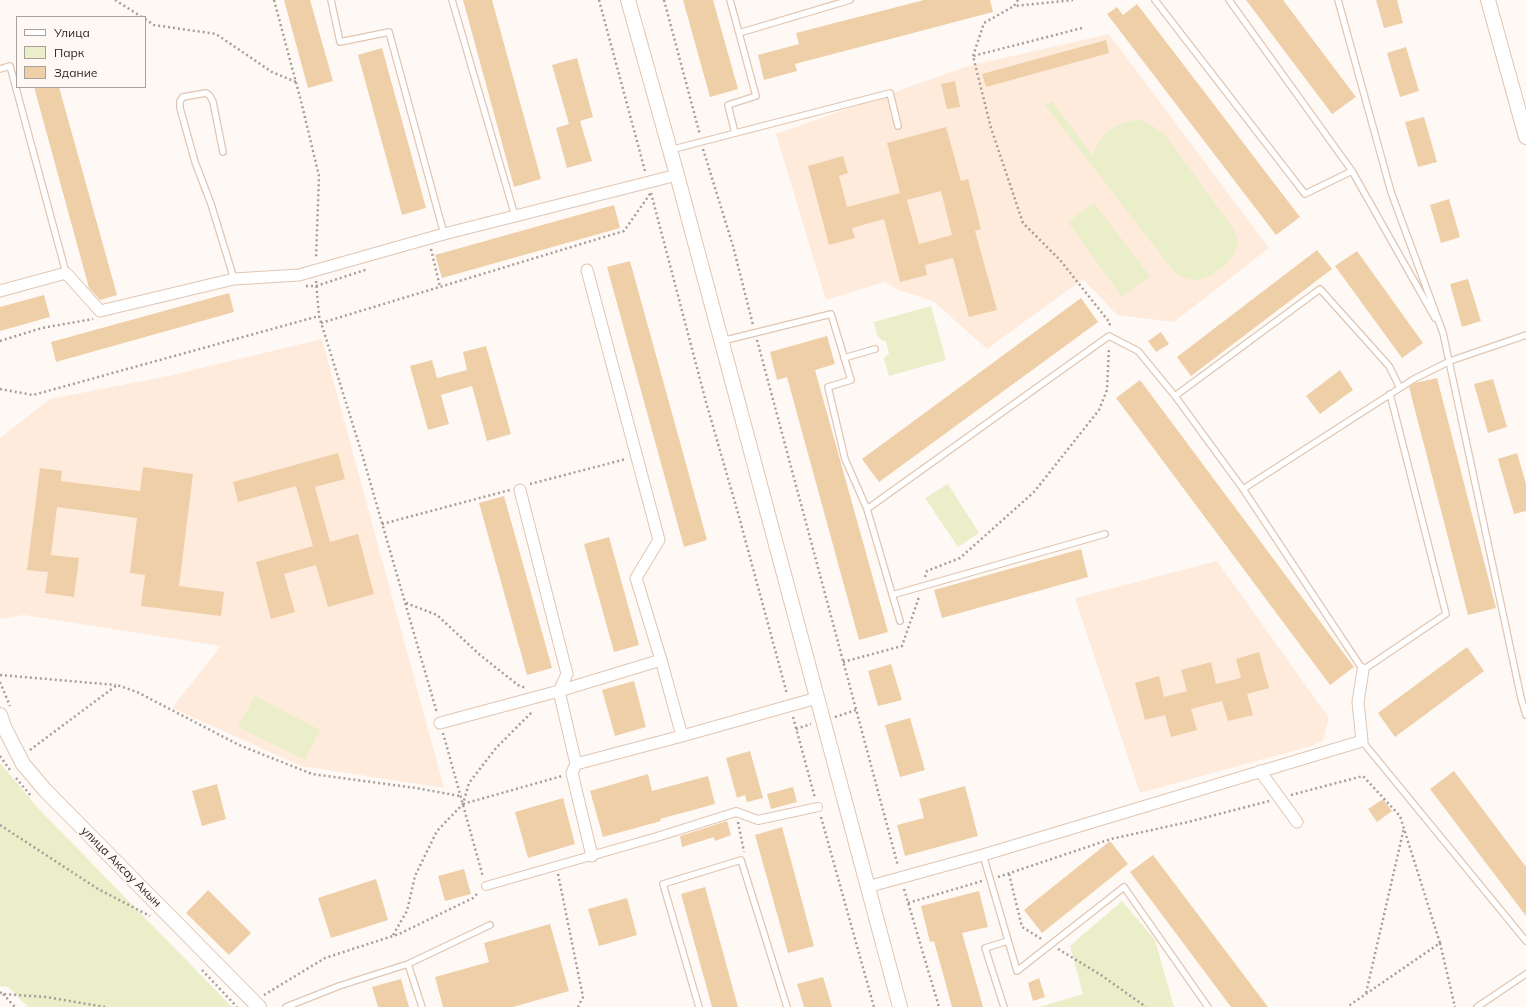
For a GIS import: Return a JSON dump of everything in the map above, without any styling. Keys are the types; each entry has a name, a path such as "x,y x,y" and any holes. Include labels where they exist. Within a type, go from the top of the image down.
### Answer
{"street":[{"path":"628,0 677,175 900,1007"},
{"path":"1488,0 1526,137"},
{"path":"0,291 66,273 100,310 234,279 299,275 430,244 444,234 515,216 650,188 677,175"},
{"path":"587,270 659,540 636,578 682,736"},
{"path":"520,490 567,674 559,691 592,856"},
{"path":"440,723 559,691 661,660"},
{"path":"867,887 1362,741 1358,702 1363,670"},
{"path":"574,769 682,736 817,698"},
{"name":"улица Аксау Акын","path":"0,715 4,727 23,764 45,790 256,1004"},
{"path":"1260,772 1297,822"},
{"path":"486,886 592,856 736,812 758,820 818,807"}],"lane":[{"path":"331,0 340,42 389,32 444,234"},
{"path":"452,0 515,216"},
{"path":"730,0 756,96 728,105 735,133"},
{"path":"739,34 850,0"},
{"path":"1155,0 1305,194 1352,171"},
{"path":"1229,0 1352,171 1443,333"},
{"path":"1338,0 1391,192 1443,333 1526,715"},
{"path":"0,69 10,66 66,273"},
{"path":"223,152 213,102 210,96 206,93 183,97 180,101 180,108 195,162 212,204 234,279"},
{"path":"670,150 890,93 898,126"},
{"path":"1176,396 1320,289 1389,366 1400,388"},
{"path":"721,341 831,314 851,380 828,387 845,459 867,509 900,621"},
{"path":"1243,489 1400,388 1450,361 1526,335"},
{"path":"867,509 1109,336 1138,351 1176,396 1243,489 1363,670 1446,614 1390,394"},
{"path":"844,358 875,349"},
{"path":"892,595 1105,534"},
{"path":"1362,741 1526,942"},
{"path":"983,854 1017,971 1124,887 1208,1007"},
{"path":"699,1007 664,884 741,860 787,1007"},
{"path":"286,1007 339,986 408,964 490,925"},
{"path":"1004,1007 985,948 1008,941"},
{"path":"408,964 422,1007"},
{"path":"1477,1007 1526,974"}],"path":[{"path":"115,0 140,16"},
{"path":"256,1004 325,958 393,936 473,898 486,886 362,454 319,316 316,271 319,176 274,0"},
{"path":"599,0 704,394 874,1007"},
{"path":"664,0 701,142 732,246 901,878 939,1007"},
{"path":"1014,6 1018,0"},
{"path":"843,662 902,646 928,571 960,558 1034,492 1099,410 1107,390 1110,322 1060,260 1023,223 991,128 973,56 984,23 1014,6 1073,0"},
{"path":"146,20 154,25 216,34 272,72 296,82"},
{"path":"973,56 1082,28"},
{"path":"644,194 650,188"},
{"path":"321,323 624,231 650,188"},
{"path":"430,244 440,287"},
{"path":"430,244 438,247"},
{"path":"0,389 33,395 319,316"},
{"path":"405,603 438,615 480,655 518,685 542,695"},
{"path":"0,675 117,685 137,692 238,745 312,774 416,788 460,796"},
{"path":"30,750 117,685"},
{"path":"463,804 469,783 496,748 534,710"},
{"path":"393,936 407,911 415,876 437,830 463,804 574,769"},
{"path":"908,903 1009,874 1111,839 1188,822 1363,776 1400,816 1440,943 1455,1007"},
{"path":"736,812 745,851 741,860"},
{"path":"0,825 98,889 149,916 155,921"},
{"path":"1366,994 1404,827"},
{"path":"556,866 583,997 578,1007"},
{"path":"1009,874 1022,927 1101,975 1146,1007"},
{"path":"1347,1007 1440,943"},
{"path":"199,967 238,1007"},
{"path":"1,993 15,1007"},
{"path":"1,993 46,997 105,1007"}],"shaded area":[{"path":"1109,34 1269,248 1174,322 1117,315 1083,279 987,349 933,301 899,290 884,282 826,300 776,134 968,66"},
{"path":"322,339 444,788 301,766 172,708 221,646 24,615 0,619 0,438 50,399 168,376"},
{"path":"1217,561 1329,718 1323,741 1311,746 1140,793 1075,598"}],"green space":[{"path":"1052,101 1093,156 1095,149 1106,133 1123,123 1139,120 1146,122 1164,134 1233,228 1238,241 1235,252 1227,263 1215,273 1202,279 1196,280 1185,278 1175,273 1045,105"},
{"path":"1094,203 1150,276 1122,297 1068,222"},
{"path":"931,306 946,360 889,376 884,359 889,354 886,341 878,337 874,322"},
{"path":"948,484 979,533 958,547 925,498"},
{"path":"255,696 320,730 305,760 238,727"},
{"path":"0,763 38,808 232,1007 28,1007 8,987 0,986"},
{"path":"1122,901 1155,940 1174,1007 1039,1007 1083,994 1070,946"}],"building":[{"path":"284,0 310,0 333,81 308,88"},
{"path":"463,0 492,0 541,179 514,187"},
{"path":"683,0 713,0 738,89 710,97"},
{"path":"924,0 990,0 993,12 795,64 797,71 764,80 758,55 799,44 796,33"},
{"path":"1246,0 1283,0 1356,97 1332,114"},
{"path":"1376,0 1397,0 1403,23 1384,28"},
{"path":"1137,4 1300,217 1276,235 1107,14 1117,7 1123,15"},
{"path":"1106,40 1109,53 986,87 982,74"},
{"path":"1406,47 1419,91 1400,97 1387,53"},
{"path":"382,48 426,208 402,215 358,55"},
{"path":"577,58 593,117 580,121 592,161 567,168 556,128 569,124 552,65"},
{"path":"955,81 960,107 947,109 941,84"},
{"path":"34,88 59,88 117,295 100,300 89,288"},
{"path":"1424,117 1437,162 1418,167 1405,122"},
{"path":"946,127 961,181 968,179 981,229 975,231 997,310 969,317 953,258 925,265 927,275 900,282 884,219 852,228 855,238 829,245 808,166 843,156 848,173 839,176 847,207 900,193 887,143","holes":["941,191 952,235 919,244 907,200"]},
{"path":"1449,199 1460,237 1441,243 1430,205"},
{"path":"614,205 620,228 442,278 435,255"},
{"path":"1317,250 1332,269 1191,376 1177,357"},
{"path":"1357,251 1423,343 1402,358 1335,266"},
{"path":"630,261 707,540 684,547 607,267"},
{"path":"1468,279 1481,321 1462,327 1450,284"},
{"path":"229,293 234,312 56,362 51,342"},
{"path":"44,295 50,317 0,331 0,307"},
{"path":"1081,298 1098,322 879,482 862,459"},
{"path":"1161,332 1169,344 1156,352 1148,341"},
{"path":"827,336 835,364 815,370 888,632 859,640 787,377 777,380 770,352"},
{"path":"486,346 511,434 487,441 472,386 441,395 449,424 428,430 410,366 432,360 437,378 467,370 463,352"},
{"path":"1340,370 1353,390 1320,414 1306,396"},
{"path":"1437,378 1496,608 1468,615 1409,387 1415,383"},
{"path":"1493,379 1507,427 1488,433 1474,384"},
{"path":"1140,380 1354,667 1330,685 1116,398"},
{"path":"338,453 345,479 315,487 330,542 358,534 374,594 328,607 316,565 284,574 295,612 271,619 256,562 313,546 296,486 238,502 233,482"},
{"path":"1517,453 1526,484 1526,511 1514,514 1498,459"},
{"path":"143,467 193,474 179,586 224,592 221,616 141,606 145,575 130,573 137,518 57,507 51,555 79,558 74,597 45,593 48,572 27,570 40,468 62,471 61,481 140,491"},
{"path":"504,496 552,668 527,675 479,503"},
{"path":"609,537 639,645 614,652 584,544"},
{"path":"1081,549 1088,577 942,618 934,590"},
{"path":"1467,647 1484,671 1395,737 1378,713"},
{"path":"1259,652 1269,688 1247,694 1253,715 1228,721 1222,701 1191,709 1197,730 1171,737 1165,715 1145,720 1135,683 1159,676 1164,697 1187,691 1181,670 1211,662 1216,684 1241,678 1236,659"},
{"path":"891,664 902,700 878,706 868,671"},
{"path":"634,681 646,727 615,736 602,690"},
{"path":"910,718 925,770 900,777 885,725"},
{"path":"750,751 763,798 747,802 745,795 737,798 726,758"},
{"path":"1454,771 1526,867 1526,916 1430,789"},
{"path":"648,774 652,791 708,776 715,804 603,837 590,791"},
{"path":"217,784 226,819 202,826 192,791"},
{"path":"965,786 978,836 905,856 897,825 924,818 919,799"},
{"path":"793,787 797,802 771,809 767,794"},
{"path":"563,798 575,844 528,858 515,812"},
{"path":"1383,799 1392,811 1377,822 1368,809"},
{"path":"727,821 731,835 715,841 714,837 682,847 680,836"},
{"path":"782,827 814,946 788,953 755,835"},
{"path":"1110,841 1128,864 1042,933 1024,910"},
{"path":"1153,855 1268,1007 1231,1007 1130,872"},
{"path":"464,869 471,894 445,901 438,876"},
{"path":"376,879 388,920 331,938 318,898"},
{"path":"705,887 738,1007 712,1007 681,894"},
{"path":"208,890 251,933 229,955 186,913"},
{"path":"979,891 988,927 962,933 983,1007 952,1007 934,941 930,942 921,906"},
{"path":"627,898 637,935 599,946 588,909"},
{"path":"550,924 569,991 513,1007 443,1007 435,977 489,962 484,943"},
{"path":"823,977 832,1007 804,1007 797,984"},
{"path":"1039,978 1045,997 1033,1001 1028,983"},
{"path":"401,979 409,1007 378,1007 372,987"}]}
